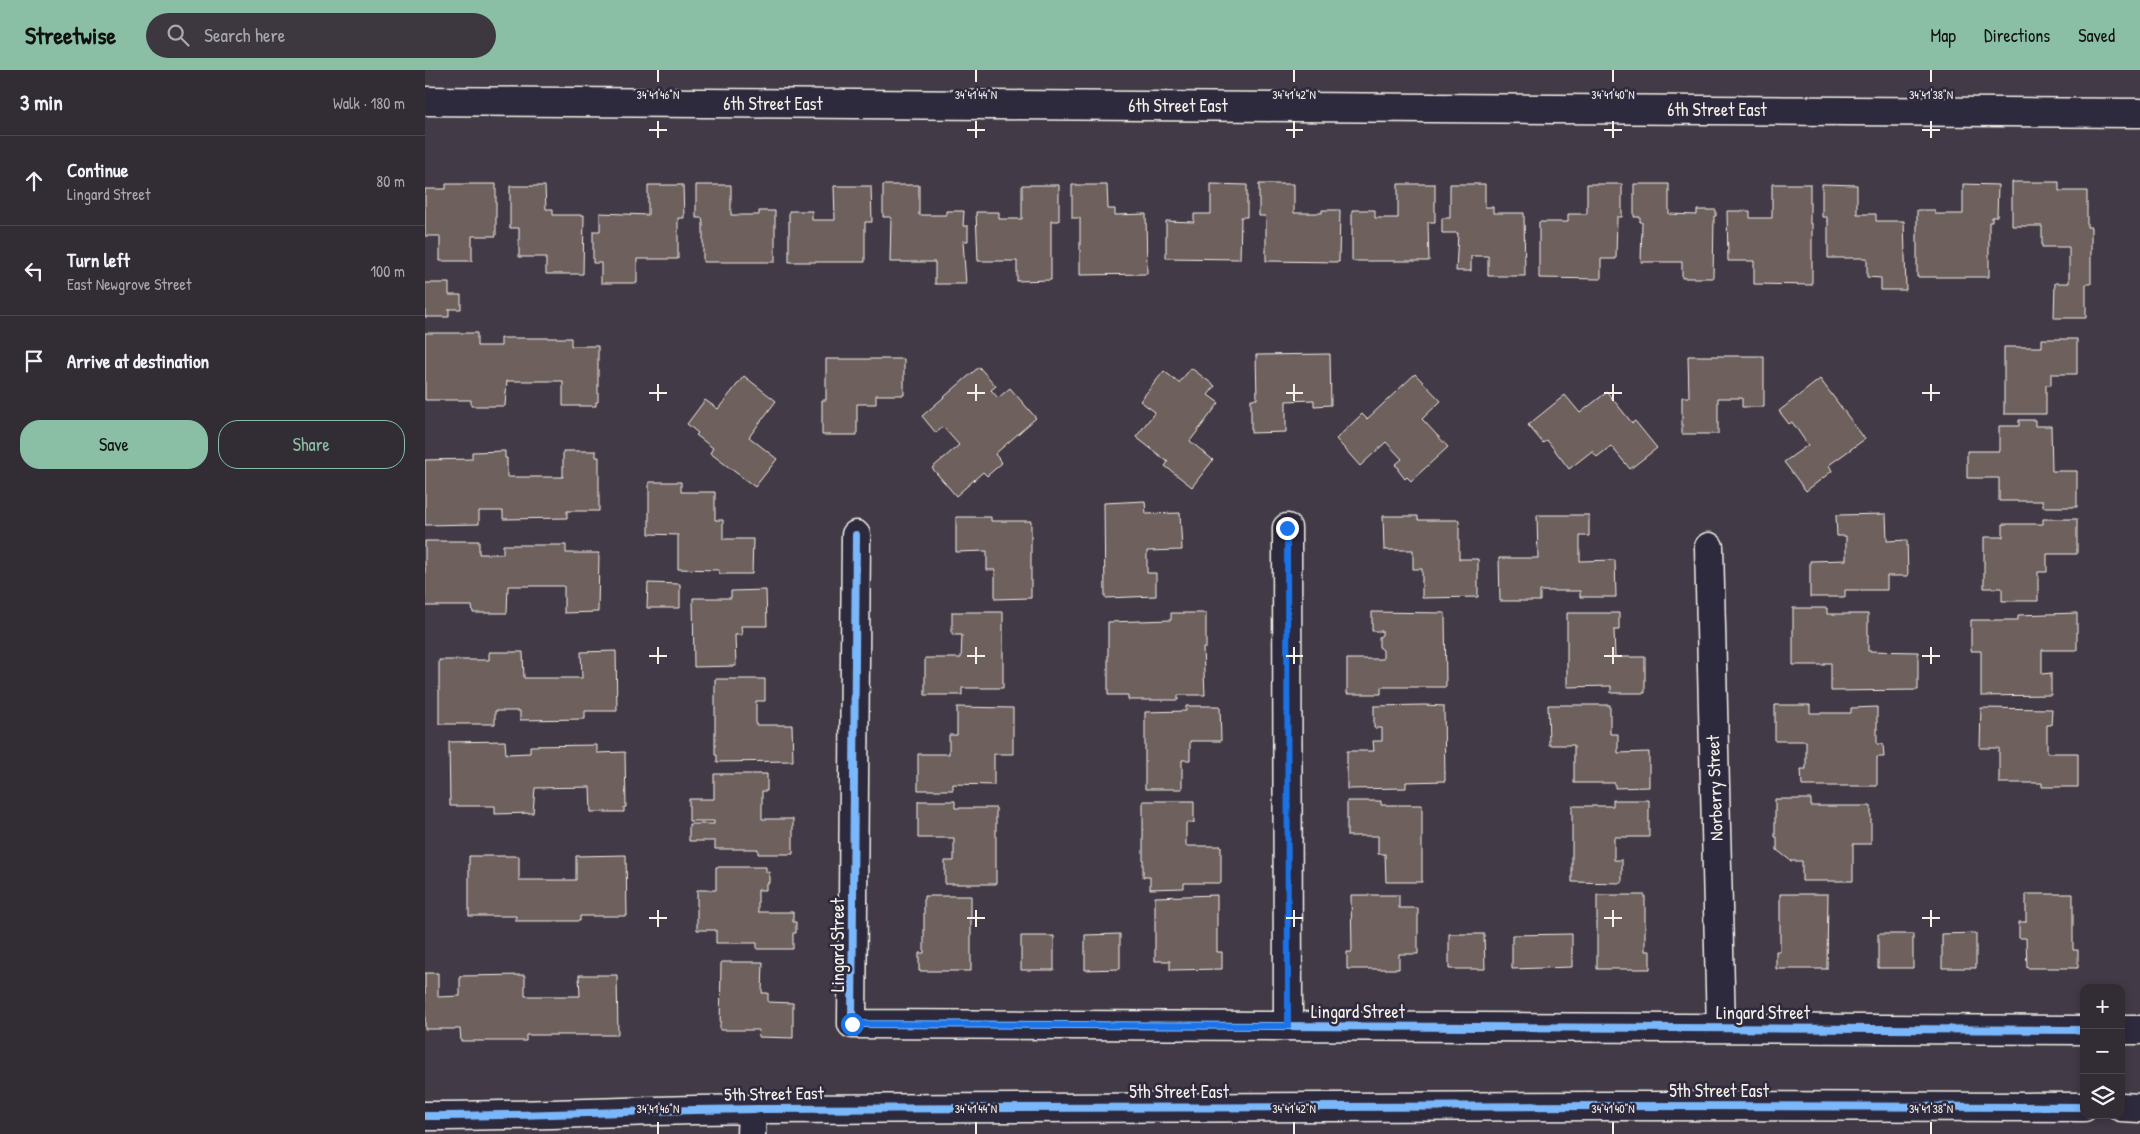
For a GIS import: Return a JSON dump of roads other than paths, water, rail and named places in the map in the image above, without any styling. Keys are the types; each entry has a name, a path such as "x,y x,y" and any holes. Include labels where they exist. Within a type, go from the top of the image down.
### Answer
{"street":[{"name":"6th Street East","path":"425,101 2140,113"},
{"path":"1287,528 1288,1026"},
{"name":"Lingard Street","path":"855,535 852,1024 2080,1030"},
{"name":"Norberry Street","path":"1709,547 1721,1028"},
{"path":"2125,1030 2140,1030"},
{"name":"5th Street East","path":"425,1116 507,1125 1698,1105 2080,1107"},
{"path":"2125,1108 2140,1108"}]}
